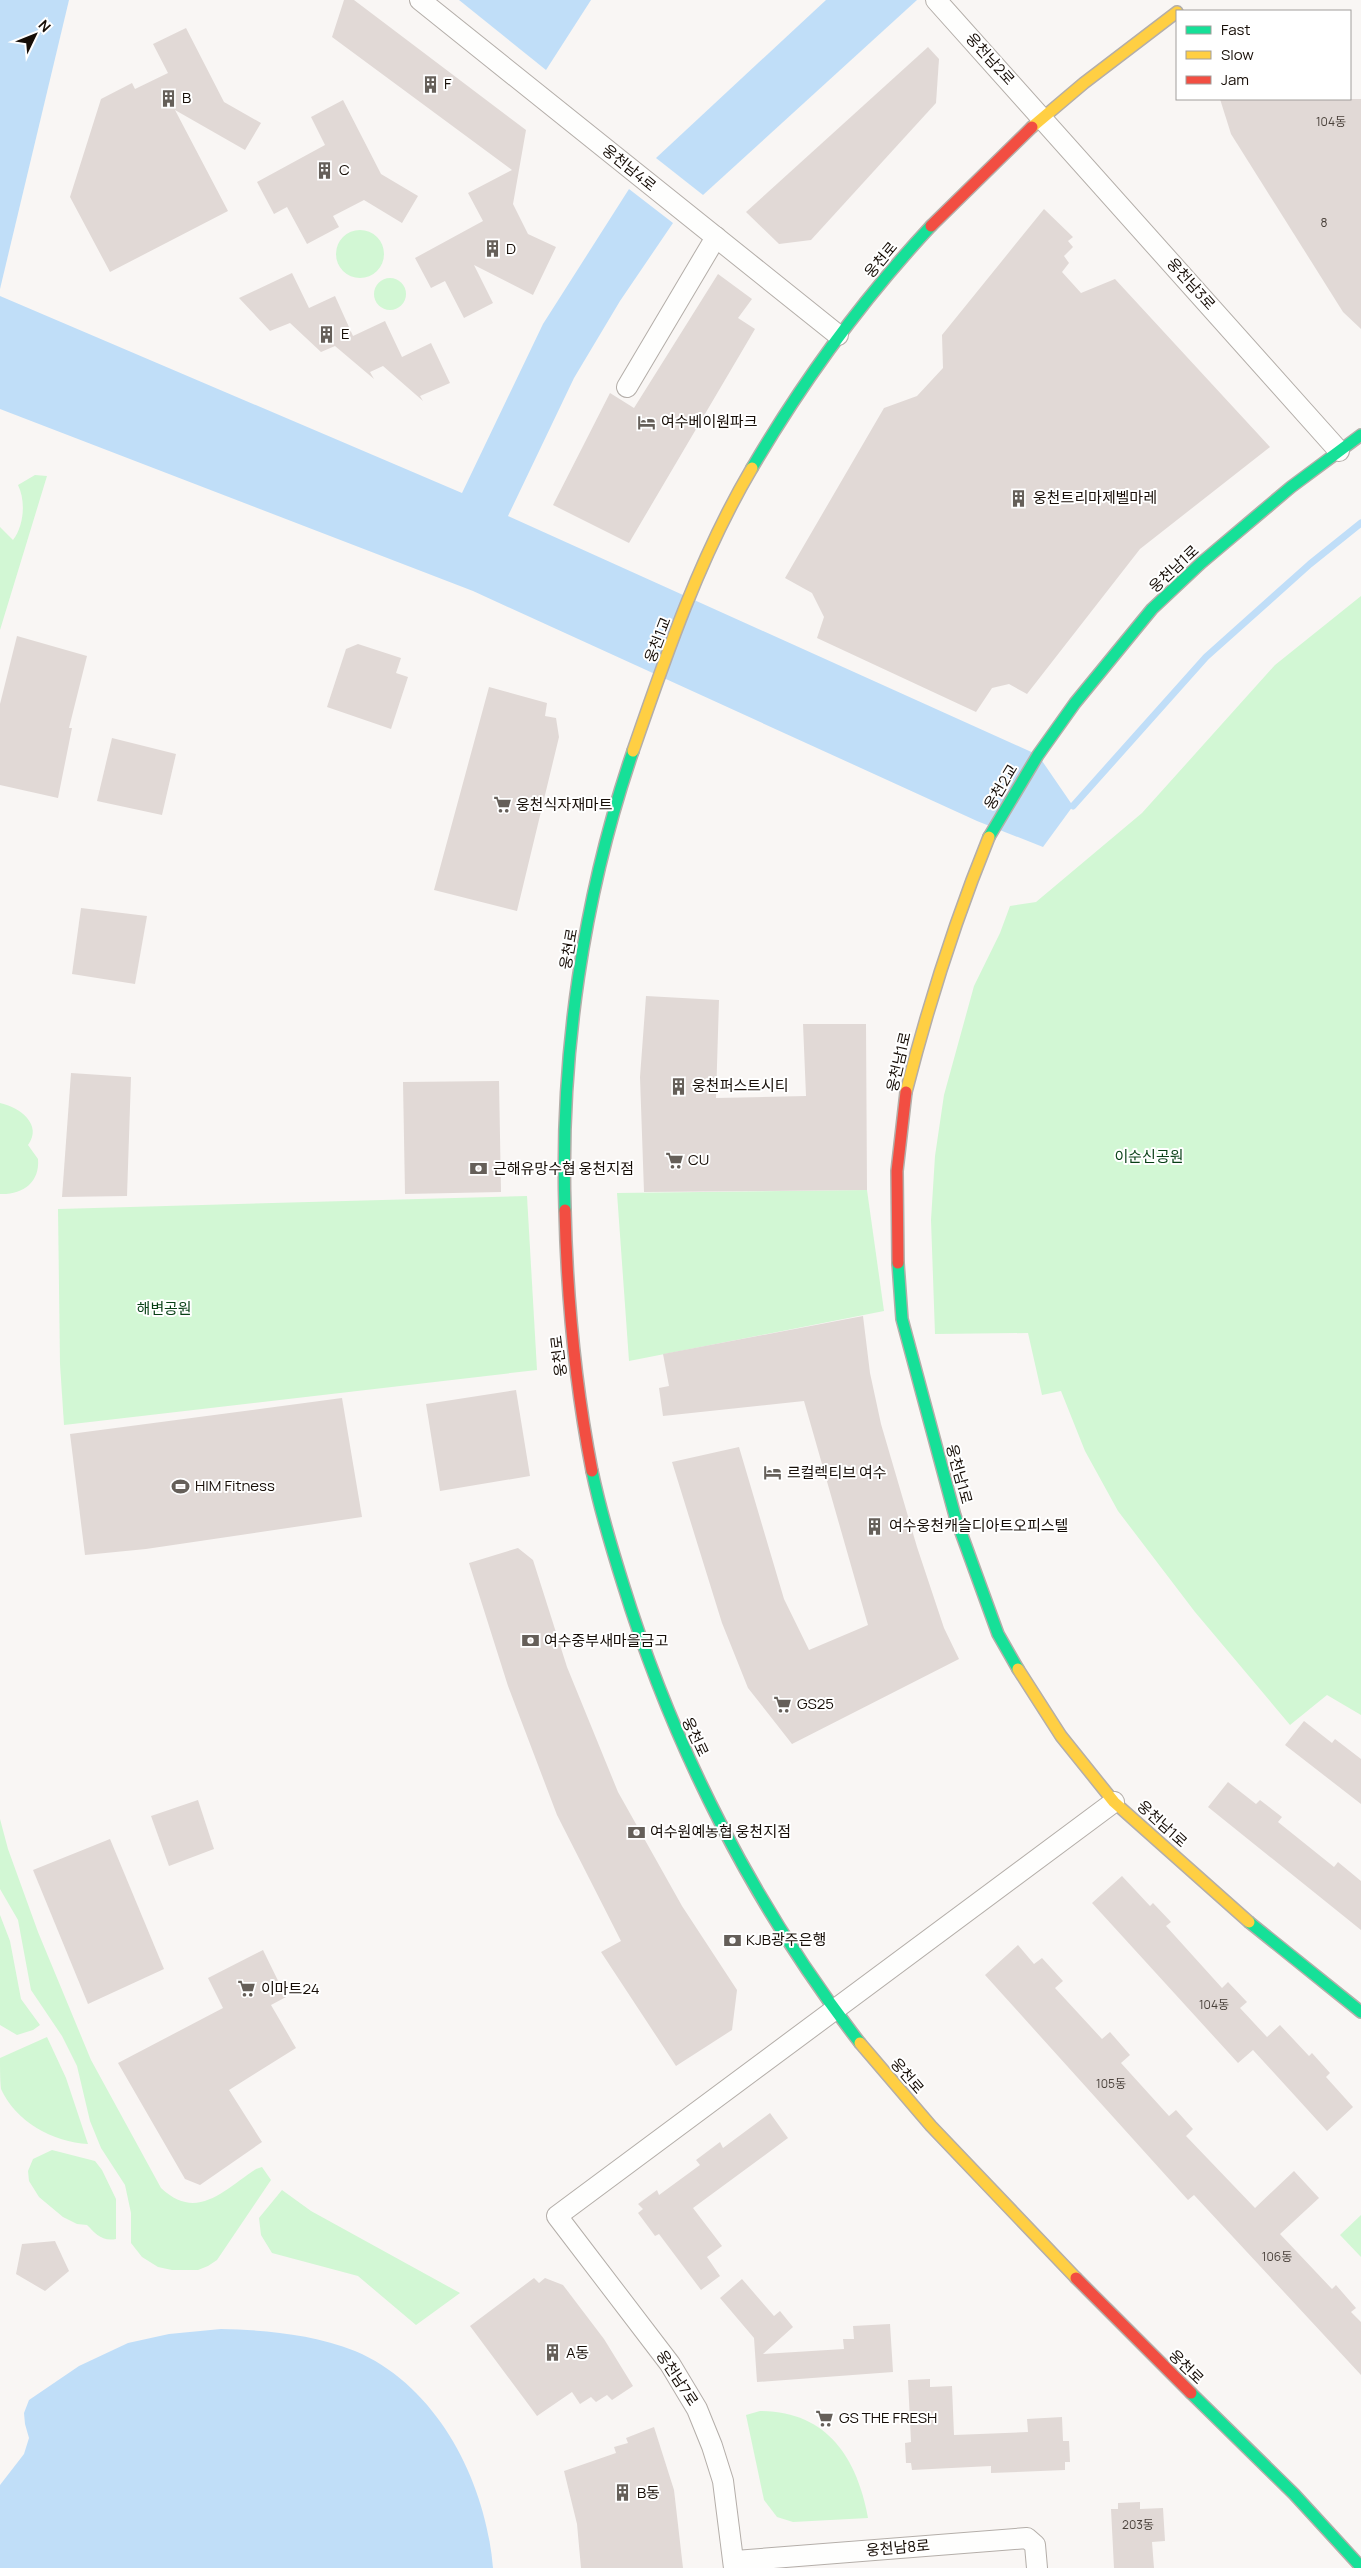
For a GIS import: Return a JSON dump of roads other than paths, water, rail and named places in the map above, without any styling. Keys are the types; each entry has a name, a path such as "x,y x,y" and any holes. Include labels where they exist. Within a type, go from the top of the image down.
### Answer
{"street":[{"name":"웅천남4로","path":"420,0 838,335"},
{"name":"웅천남2로","path":"936,0 1043,118"},
{"name":"웅천로","path":"1181,10 1190,4"},
{"name":"웅천로","path":"691,595 723,520 800,391 838,335 919,238 991,165 1043,118 1176,14"},
{"name":"웅천남3로","path":"1043,118 1339,450"},
{"path":"627,388 716,237"},
{"name":"웅천남1로","path":"1038,755 1075,703 1152,609 1201,563 1339,450 1361,435"},
{"name":"웅천1교","path":"652,696 691,595"},
{"name":"웅천로","path":"652,696 611,820 597,875 575,1000 568,1060 564,1195 565,1266 574,1365 601,1511 644,1651 672,1725 741,1859 808,1970 873,2060 918,2112 1062,2267 1301,2501 1361,2567"},
{"name":"웅천2교","path":"990,835 1038,755"},
{"name":"웅천남1로","path":"990,835 983,847 927,1009 906,1094 897,1171 896,1242 902,1319 955,1516 998,1634 1027,1686 1061,1736 1114,1802 1273,1943 1361,2012"},
{"path":"836,2010 1114,1802"},
{"name":"웅천남7로","path":"735,2565 723,2481 697,2410 670,2364 557,2216 836,2010"},
{"name":"웅천남8로","path":"735,2565 1027,2538 1034,2545 1037,2568"}],"water":[{"path":"0,0 69,0 0,289"},
{"path":"459,0 591,0 546,70"},
{"path":"826,0 917,0 703,195 656,158"},
{"path":"629,189 673,223 620,301 574,378 508,516 1038,755 1073,806 1043,847 977,821 473,591 0,409 0,296 462,493 543,324"},
{"path":"221,2329 289,2334 339,2345 355,2351 384,2367 411,2388 433,2412 452,2440 468,2471 480,2503 488,2535 493,2568 0,2568 0,2485 24,2454 29,2438 24,2413 29,2400 79,2366 128,2343 169,2334"}],"waterway":[{"path":"1073,806 1206,657 1310,564 1361,523"}],"place":[{"name":"F","path":"430,84"},
{"name":"B","path":"168,98"},
{"name":"C","path":"325,170"},
{"name":"D","path":"492,249"},
{"name":"E","path":"327,334"},
{"name":"여수베이원파크","path":"647,422"},
{"name":"웅천트리마제벨마레","path":"1019,498"},
{"name":"웅천식자재마트","path":"502,805"},
{"name":"웅천퍼스트시티","path":"678,1086"},
{"name":"CU","path":"674,1160"},
{"name":"근해유망수협 웅천지점","path":"479,1169"},
{"name":"르컬렉티브 여수","path":"773,1473"},
{"name":"HIM Fitness","path":"181,1486"},
{"name":"여수웅천캐슬디아트오피스텔","path":"875,1526"},
{"name":"여수중부새마을금고","path":"530,1641"},
{"name":"GS25","path":"783,1704"},
{"name":"여수원예농협 웅천지점","path":"636,1832"},
{"name":"KJB광주은행","path":"732,1940"},
{"name":"이마트24","path":"247,1989"},
{"name":"A동","path":"552,2353"},
{"name":"GS THE FRESH","path":"825,2418"},
{"name":"B동","path":"623,2493"}],"park label":[{"name":"이순신공원","path":"1149,1157"},
{"name":"해변공원","path":"164,1309"}]}
